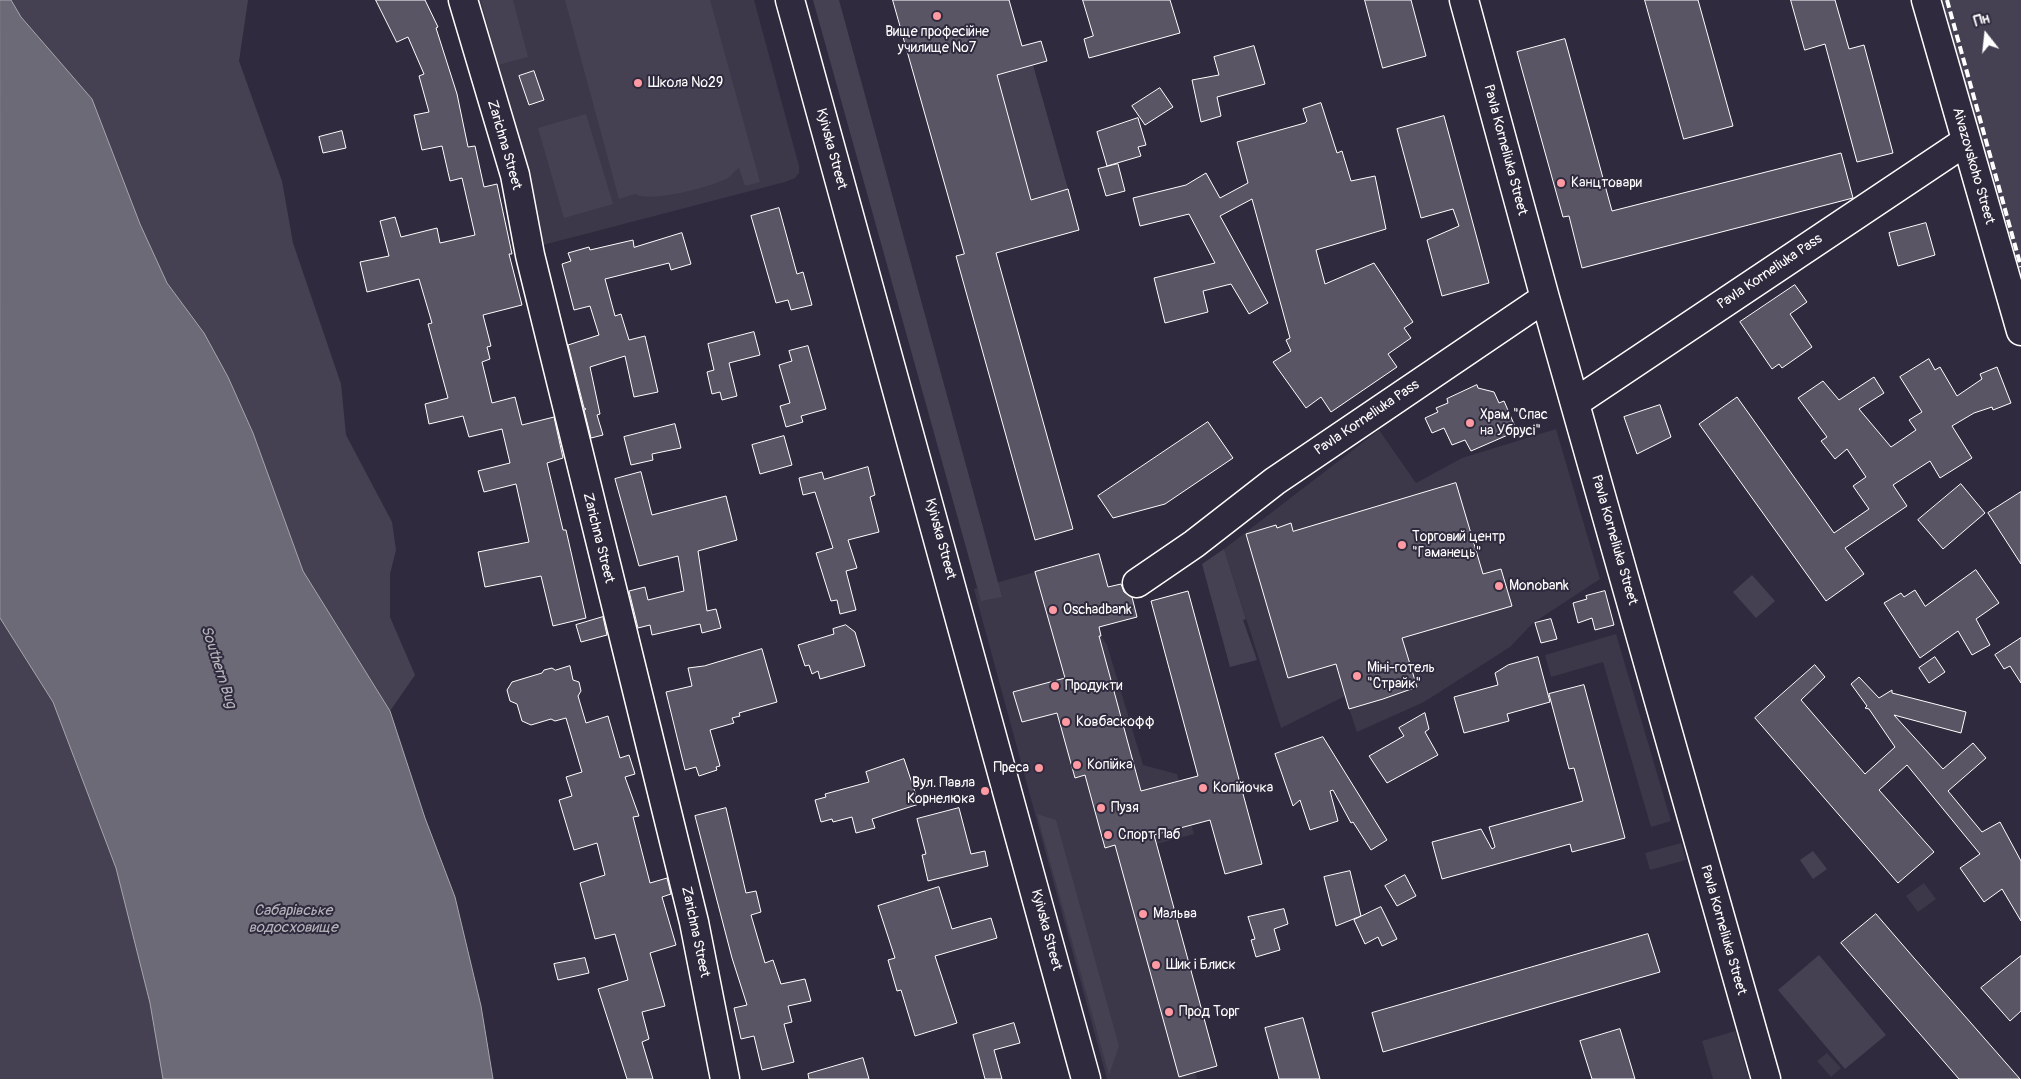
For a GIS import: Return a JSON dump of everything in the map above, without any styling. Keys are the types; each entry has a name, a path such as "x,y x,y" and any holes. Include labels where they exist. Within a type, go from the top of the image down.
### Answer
{"street":[{"name":"Zarichna Street","path":"463,0 515,174 530,255 694,922 725,1079"},
{"name":"Kyivska Street","path":"790,0 1086,1079"},
{"name":"Pavla Korneliuka Street","path":"1464,0 1545,298 1576,402 1766,1079"},
{"name":"Aivazovskoho Street","path":"1926,0 1965,142 2021,331"},
{"name":"Pavla Korneliuka Pass","path":"1576,402 1965,142"},
{"name":"Pavla Korneliuka Pass","path":"1137,583 1194,544 1275,481 1545,298"}],"shaded area":[{"path":"11,0 248,0 239,61 282,181 293,243 341,384 346,435 392,522 396,550 390,574 390,617 415,675 390,711 303,571 253,433 228,377 204,333 167,283 140,224 92,99 21,17"},
{"name":"Школа №29","path":"477,0 754,0 799,166 799,173 795,178 785,182 543,245"},
{"path":"481,0 513,0 528,57 498,65"},
{"path":"565,0 710,0 760,182 745,186 739,168 728,178 709,186 654,197 635,194 619,199"},
{"path":"813,0 839,0 1002,597 981,601"},
{"path":"1926,0 2021,0 2021,340"},
{"path":"1033,65 1068,189 1031,200 997,75"},
{"path":"586,114 613,204 564,218 538,128"},
{"path":"1556,429 1600,579 1533,623 1510,647 1424,702 1357,732 1345,696 1281,728 1224,549 1379,430 1416,483 1462,458"},
{"path":"1224,549 1246,619 1243,620 1257,660 1230,667 1202,564"},
{"path":"1035,572 1101,636 1107,645 1143,765 1177,774 1194,834 1135,850 1197,1079 1107,1079 974,589"},
{"path":"1752,575 1775,601 1756,618 1733,592"},
{"path":"0,618 53,702 116,868 150,1003 163,1079 0,1079"},
{"path":"1616,634 1671,821 1651,827 1603,662 1551,677 1545,655"},
{"path":"1037,814 1056,820 1119,1046 1109,1075"},
{"path":"1681,843 1686,860 1650,870 1645,853"},
{"path":"1813,851 1827,869 1813,879 1800,860"},
{"path":"1924,883 1936,899 1918,912 1906,896"},
{"path":"1819,955 1886,1035 1845,1069 1778,990"},
{"path":"1735,1031 1749,1079 1713,1079 1702,1041"},
{"path":"1827,1053 1841,1068 1831,1077 1817,1061"}],"water":[{"name":"Сабарівське водосховище","path":"0,0 11,0 21,17 92,99 140,224 167,283 204,333 228,377 253,433 303,571 390,711 425,818 455,897 481,1006 493,1079 163,1079 150,1003 116,868 53,702 0,618"}],"building":[{"path":"376,0 425,0 438,27 436,28 457,94 468,147 475,146 484,187 497,184 512,254 509,254 522,305 483,315 491,346 487,347 490,359 482,362 492,403 515,397 522,425 554,417 563,458 547,463 563,530 566,530 586,618 553,626 541,576 485,587 478,552 529,542 516,484 484,492 478,471 510,463 502,429 469,437 463,416 429,424 425,404 448,398 428,324 432,323 419,279 367,292 360,262 389,256 380,221 395,217 401,237 437,228 440,243 475,235 462,178 450,181 442,146 422,150 414,115 429,112 419,76 424,74 408,37 397,42"},
{"path":"893,0 1009,0 1022,46 1041,41 1047,61 997,75 1031,200 1068,189 1079,230 996,253 1073,529 1035,540 956,256 964,254"},
{"path":"1083,0 1170,0 1180,33 1089,58 1084,39 1093,36"},
{"path":"1365,0 1411,0 1426,56 1383,68"},
{"path":"1645,0 1698,0 1733,126 1684,139"},
{"path":"1791,0 1835,0 1849,49 1864,45 1893,153 1857,162 1825,44 1805,50"},
{"path":"1565,39 1612,211 1841,153 1853,198 1582,268 1569,216 1563,217 1517,52"},
{"path":"1254,46 1265,84 1217,97 1221,116 1201,122 1192,80 1219,75 1214,57"},
{"path":"534,71 544,100 529,105 519,76"},
{"path":"1160,88 1173,107 1145,125 1132,106"},
{"path":"1321,103 1337,153 1342,151 1351,181 1375,176 1386,229 1316,250 1325,284 1374,263 1413,322 1404,328 1411,338 1388,354 1397,367 1331,412 1321,397 1306,408 1273,362 1291,351 1286,340 1290,338 1252,199 1220,216 1268,303 1249,314 1231,284 1203,291 1208,312 1165,323 1154,278 1215,263 1189,214 1140,226 1133,198 1186,185 1206,173 1220,198 1248,183 1237,142 1305,123 1307,121 1303,109"},
{"path":"1444,116 1489,283 1442,296 1427,240 1459,226 1453,209 1421,218 1397,129"},
{"path":"1138,118 1146,145 1138,147 1141,156 1107,166 1097,132"},
{"path":"342,131 346,148 323,153 319,137"},
{"path":"1118,164 1125,191 1106,196 1098,169"},
{"path":"779,208 797,274 803,272 812,305 791,310 788,300 776,303 751,216"},
{"path":"1926,223 1935,255 1898,266 1889,233"},
{"path":"682,233 691,264 671,270 669,263 605,279 615,316 621,314 629,340 645,336 658,392 634,397 625,356 590,367 600,414 597,415 603,435 591,438 584,410 586,409 584,408 568,345 599,335 590,306 574,310 562,264 571,261 568,253 589,247 590,250 633,240 634,247"},
{"path":"1795,285 1807,302 1790,314 1812,347 1782,368 1779,364 1772,369 1740,322"},
{"path":"754,332 760,355 729,363 737,396 722,400 720,392 712,394 707,372 714,370 708,344"},
{"path":"808,346 826,409 801,416 803,422 786,427 780,406 790,403 779,365 792,361 789,351"},
{"path":"1929,359 1935,370 1940,367 1957,396 1982,379 1980,374 1997,367 2011,403 1993,410 1992,407 1974,413 1952,426 1972,458 1940,478 1930,461 1893,485 1907,506 1845,548 1864,574 1826,601 1699,424 1737,397 1834,533 1869,509 1853,486 1866,477 1847,449 1835,459 1821,441 1827,437 1798,398 1823,381 1839,400 1874,377 1884,393 1859,409 1891,447 1916,430 1909,420 1922,412 1900,377"},
{"name":"Храм \"Спас на Убрусі\"","path":"1477,385 1478,388 1494,392 1499,403 1504,401 1517,431 1471,451 1465,440 1452,445 1444,428 1432,433 1425,418 1438,412 1436,408 1448,403 1447,399"},
{"path":"1660,405 1671,437 1637,454 1624,417"},
{"path":"1208,422 1233,458 1165,504 1113,518 1098,496"},
{"path":"675,424 681,448 652,454 653,460 631,465 624,437"},
{"path":"784,436 792,465 760,474 752,445"},
{"path":"868,467 875,495 870,497 879,532 848,540 857,568 846,571 856,610 840,614 837,600 831,601 816,553 833,548 815,492 803,495 799,478 822,472 824,479"},
{"path":"641,472 652,515 726,496 737,540 698,551 707,611 716,609 721,628 702,633 700,624 652,635 650,625 638,628 629,591 645,587 648,600 684,591 678,556 639,566 615,479"},
{"path":"1456,483 1483,574 1501,569 1512,606 1402,638 1417,687 1383,699 1349,709 1336,664 1288,678 1246,534 1276,525 1277,528 1291,523 1293,531"},
{"path":"1961,484 1985,513 1943,549 1918,520"},
{"path":"2021,492 2021,564 1988,513"},
{"path":"1099,554 1108,587 1121,584 1124,592 1132,597 1137,617 1099,627 1101,636 1099,636 1141,791 1198,776 1151,601 1188,591 1262,864 1225,874 1210,820 1154,835 1217,1066 1179,1077 1115,845 1105,848 1085,775 1075,778 1057,713 1022,722 1013,692 1065,678 1035,572"},
{"path":"1976,570 1999,603 1976,619 1990,645 1972,655 1958,631 1920,658 1884,603 1901,593 1904,597 1915,590 1925,606"},
{"path":"1605,591 1614,625 1595,630 1592,618 1578,623 1573,603 1587,599 1586,596"},
{"path":"603,617 607,635 581,642 576,625"},
{"path":"1551,619 1557,639 1541,643 1535,623"},
{"path":"846,625 855,632 865,666 820,679 818,671 812,674 809,665 805,666 798,645 834,634 833,629"},
{"path":"2021,638 2021,683 2010,666 2004,669 1995,655"},
{"path":"762,649 777,702 739,713 740,716 732,718 734,723 710,730 720,766 716,767 717,770 699,776 696,767 685,770 666,692 692,686 688,668 704,666"},
{"path":"1538,657 1550,702 1507,714 1509,721 1464,733 1454,697 1498,685 1495,673 1508,665"},
{"path":"1935,657 1945,672 1929,683 1919,668"},
{"path":"1815,665 1825,677 1801,700 1865,774 1895,747 1869,709 1865,708 1867,706 1851,684 1859,677 1879,698 1892,690 1892,693 1966,712 1961,733 1894,715 1943,769 1973,743 1986,758 1948,791 1982,832 2000,822 2021,861 2021,921 2002,889 1984,902 1960,868 1980,854 1907,765 1879,790 1934,852 1898,883 1755,718"},
{"path":"570,666 573,680 579,682 581,691 578,696 586,723 608,716 620,758 629,755 635,774 625,777 639,816 633,817 650,883 667,878 671,894 662,897 676,945 650,953 665,1006 642,1012 649,1039 642,1042 653,1079 627,1079 598,989 628,980 615,934 595,939 580,883 605,875 597,843 574,850 559,800 572,796 566,777 582,772 566,718 555,721 551,719 531,725 522,721 517,704 510,701 507,690 512,682 542,673 544,670 552,668 555,670"},
{"path":"1584,685 1625,838 1572,852 1570,844 1442,879 1432,842 1481,829 1492,849 1495,847 1489,827 1583,801 1574,768 1569,769 1549,694"},
{"path":"1425,713 1429,729 1425,732 1438,755 1387,783 1369,756 1404,736 1399,728"},
{"path":"1323,737 1387,840 1371,850 1353,822 1351,823 1333,790 1330,791 1338,821 1310,830 1300,800 1293,806 1275,754"},
{"path":"904,759 919,804 872,819 875,828 856,833 852,817 833,822 832,819 821,822 815,800 826,797 825,794 869,782 866,772"},
{"path":"726,808 746,893 756,891 761,912 751,915 765,963 773,960 781,984 805,979 811,1001 788,1006 792,1022 784,1024 794,1062 762,1070 754,1036 741,1039 734,1008 747,1005 732,958 695,816"},
{"path":"959,808 971,854 985,851 988,866 928,881 922,855 926,854 917,819"},
{"path":"1350,871 1361,916 1336,926 1324,877"},
{"path":"1405,875 1416,896 1397,906 1385,886"},
{"path":"939,887 952,929 991,918 997,938 935,956 957,1023 915,1036 901,990 897,991 888,960 895,958 878,906"},
{"path":"1381,907 1397,939 1382,946 1378,937 1365,944 1354,920"},
{"path":"1284,909 1288,924 1274,929 1280,950 1256,957 1251,940 1255,939 1248,917"},
{"path":"1876,914 2020,1079 1959,1079 1841,943"},
{"path":"1648,934 1660,972 1383,1052 1372,1013"},
{"path":"2021,956 2021,1011 2010,1021 1981,988"},
{"path":"585,958 589,973 558,980 554,964"},
{"path":"1303,1018 1320,1079 1279,1079 1265,1028"},
{"path":"1014,1023 1020,1043 994,1050 1002,1079 985,1079 973,1035"},
{"path":"1620,1029 1635,1079 1592,1079 1580,1041"},
{"path":"863,1058 869,1079 809,1079 808,1074"}],"railway":[{"path":"1947,0 2021,267"}],"place":[{"name":"Вище професійне училище №7","path":"937,16"},
{"name":"Школа №29","path":"638,83"},
{"name":"Канцтовари","path":"1561,183"},
{"name":"Храм \"Спас на Убрусі\"","path":"1470,423"},
{"name":"Торговий центр \"Гаманець\"","path":"1402,545"},
{"name":"Monobank","path":"1499,586"},
{"name":"Oschadbank","path":"1053,610"},
{"name":"Міні-готель \"Страйк\"","path":"1357,676"},
{"name":"Продукти","path":"1055,686"},
{"name":"Ковбаскофф","path":"1066,722"},
{"name":"Копійка","path":"1077,765"},
{"name":"Преса","path":"1039,768"},
{"name":"Копійочка","path":"1203,788"},
{"name":"Вул. Павла Корнелюка","path":"985,791"},
{"name":"Пузя","path":"1101,808"},
{"name":"Спорт Паб","path":"1108,835"},
{"name":"Мальва","path":"1143,914"},
{"name":"Шик і Блиск","path":"1156,965"},
{"name":"Прод Торг","path":"1169,1012"}],"water label":[{"name":"Southern Bug","path":"218,667"}]}
